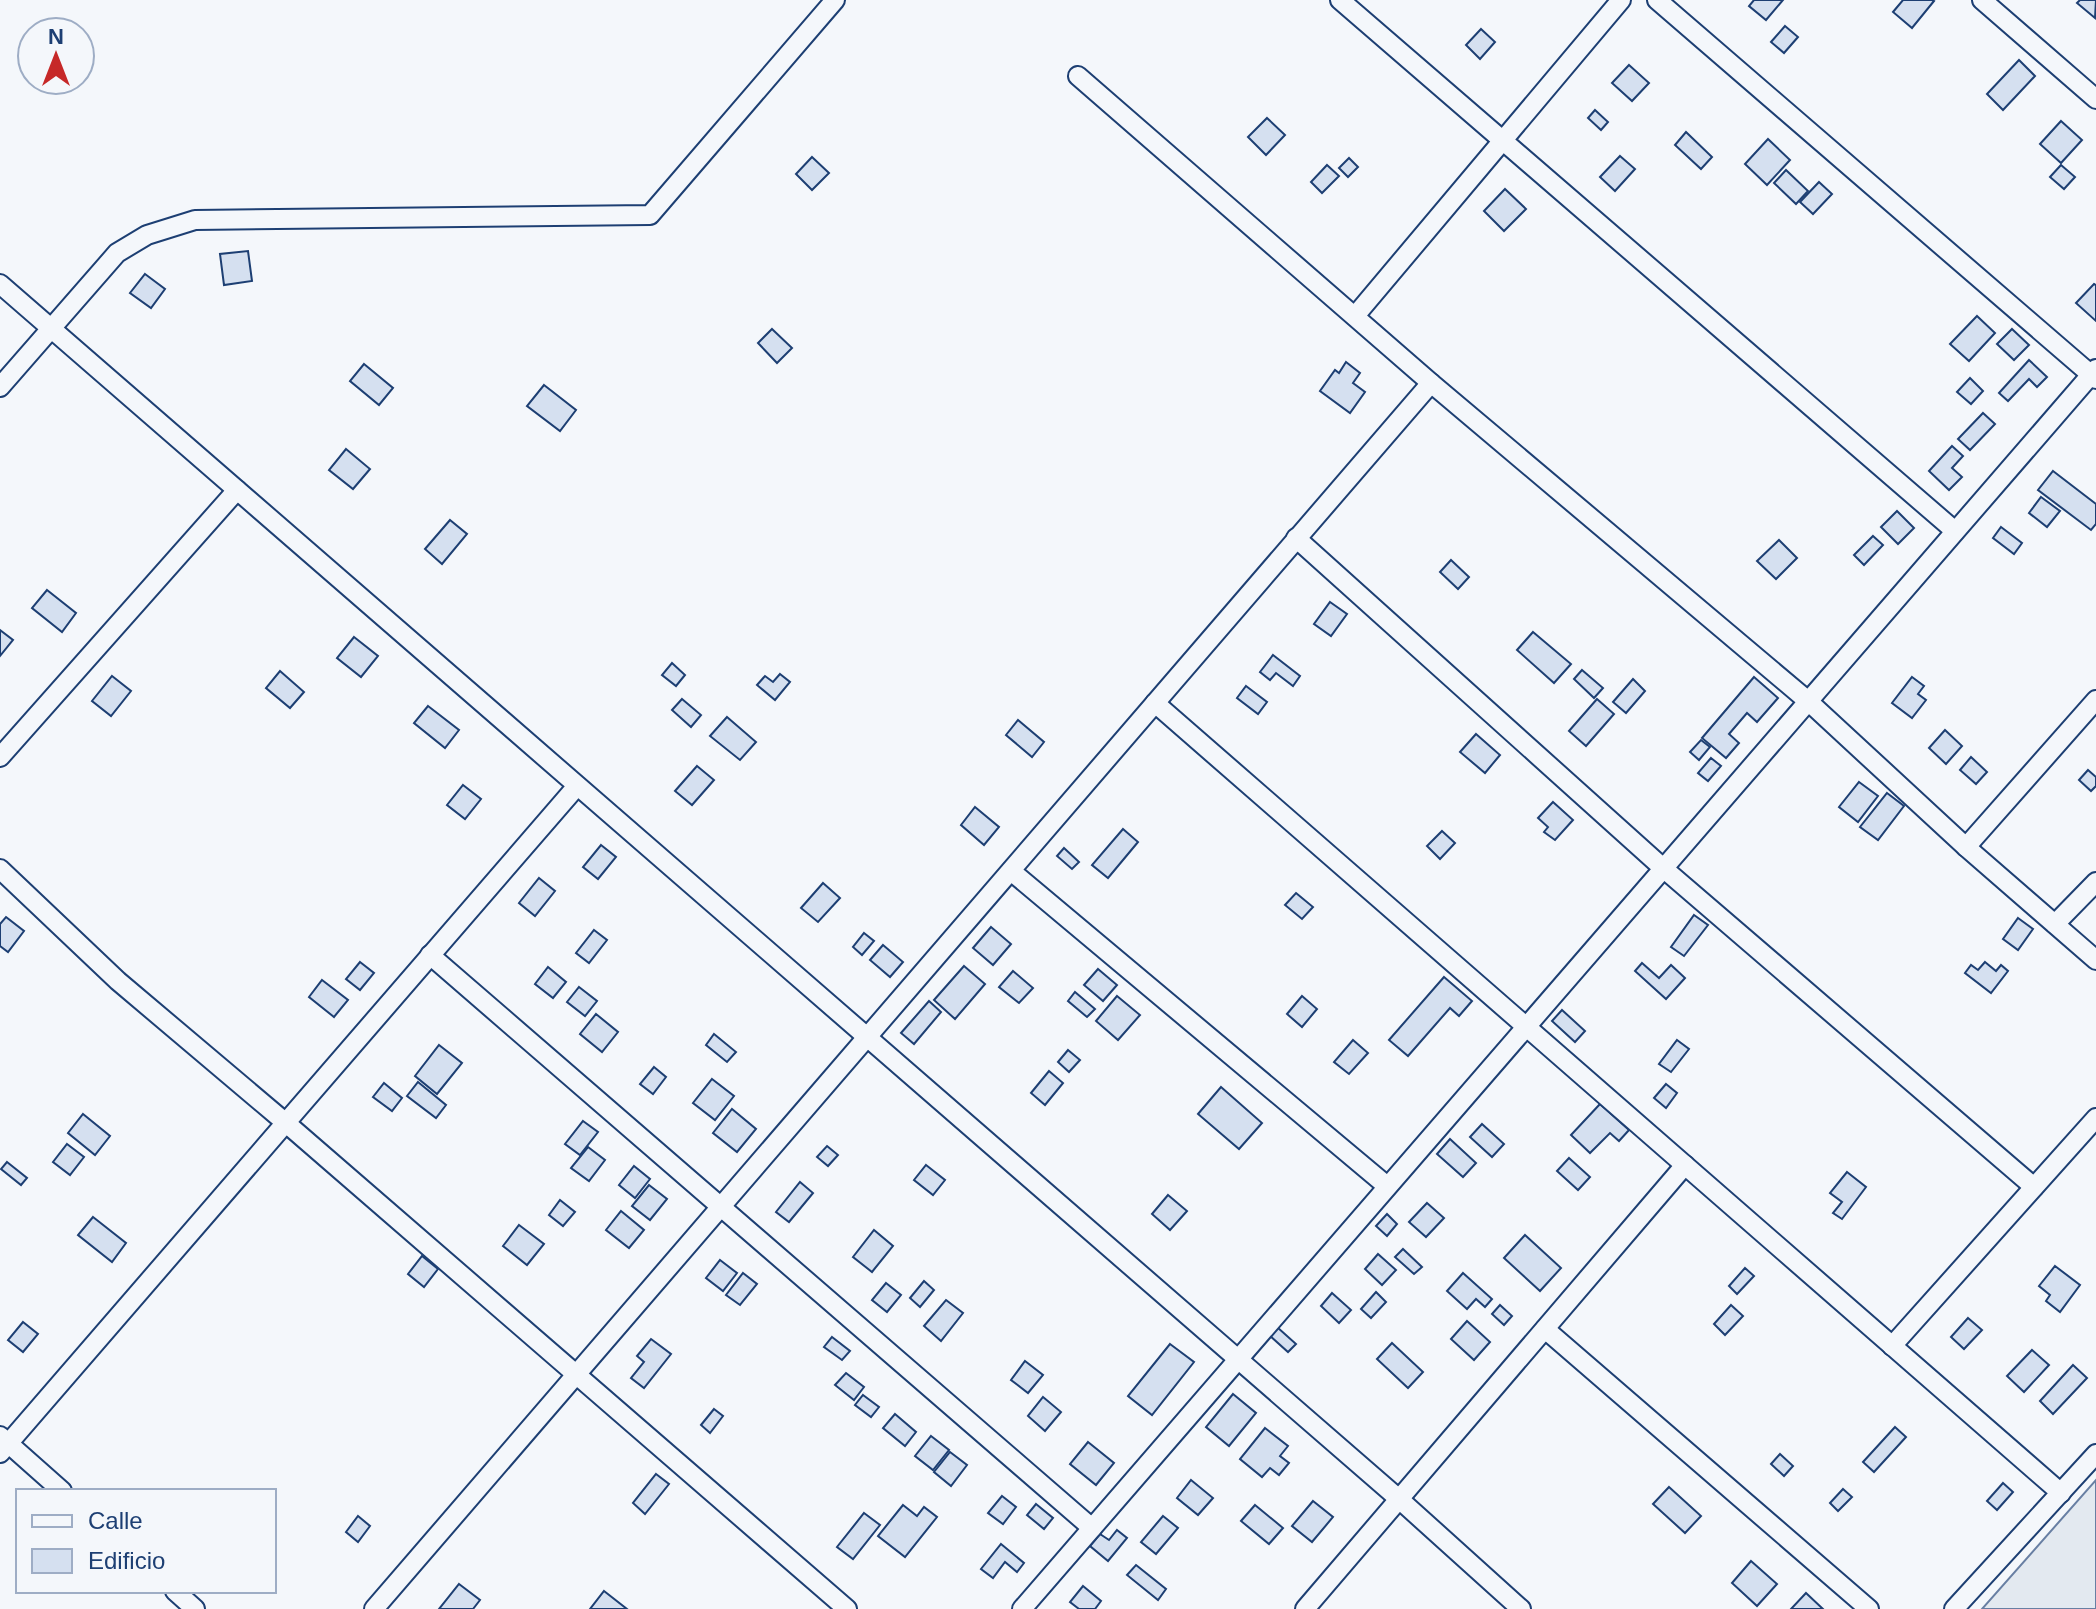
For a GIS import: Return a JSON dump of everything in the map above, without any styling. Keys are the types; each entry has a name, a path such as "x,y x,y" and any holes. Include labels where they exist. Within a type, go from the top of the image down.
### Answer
{"street":[{"path":"0,387 117,253 147,235 195,220 650,215 835,0"},
{"path":"1340,0 1955,531"},
{"path":"1355,316 1621,0"},
{"path":"1022,1609 2094,374 1657,0"},
{"path":"1982,0 2096,99"},
{"path":"1078,76 1431,383 1808,701 1966,847 2096,960"},
{"path":"0,284 1399,1499 1521,1609"},
{"path":"374,1609 1431,383"},
{"path":"0,757 237,490"},
{"path":"1296,538 1663,868 2034,1187"},
{"path":"1966,847 2096,700"},
{"path":"1155,703 2061,1493"},
{"path":"59,1489 3,1444 577,786"},
{"path":"0,869 118,981 847,1609"},
{"path":"1011,871 1387,1186"},
{"path":"2055,924 2096,882"},
{"path":"430,955 1092,1528"},
{"path":"1892,1346 2096,1118"},
{"path":"1305,1609 1685,1165"},
{"path":"1545,1329 1869,1609"},
{"path":"1954,1609 2096,1454"},
{"path":"177,1593 195,1609"}],"shaded area":[{"path":"2096,1480 2096,1609 1982,1609"}],"building":[{"path":"1754,0 1783,0 1766,20 1749,6"},
{"path":"1903,0 1934,1 1912,28 1893,12"},
{"path":"2080,0 2096,0 2095,18 2077,3"},
{"path":"1785,26 1798,37 1784,53 1771,42"},
{"path":"1481,29 1495,42 1480,59 1466,45"},
{"path":"2019,60 2035,76 2003,110 1987,94"},
{"path":"1629,65 1649,83 1632,101 1612,83"},
{"path":"1595,110 1608,122 1601,130 1588,118"},
{"path":"1267,118 1285,135 1266,155 1248,137"},
{"path":"2061,121 2082,140 2061,163 2040,144"},
{"path":"1686,132 1712,157 1701,169 1675,145"},
{"path":"1768,139 1790,160 1767,185 1745,164"},
{"path":"1620,156 1635,169 1615,191 1600,177"},
{"path":"812,157 829,173 812,190 796,174"},
{"path":"1349,158 1358,167 1348,177 1339,168"},
{"path":"1327,165 1339,176 1322,193 1311,182"},
{"path":"2061,165 2075,177 2064,189 2050,177"},
{"path":"1786,170 1808,191 1796,204 1774,183"},
{"path":"1819,182 1832,194 1813,214 1800,202"},
{"path":"1505,189 1526,209 1504,231 1484,211"},
{"path":"248,251 252,281 224,285 220,254"},
{"path":"145,274 165,289 151,308 130,293"},
{"path":"2096,285 2096,321 2076,303"},
{"path":"1977,316 1995,333 1969,361 1950,344"},
{"path":"772,329 792,348 777,363 758,343"},
{"path":"2012,329 2029,345 2014,360 1997,344"},
{"path":"2029,360 2047,377 2037,387 2029,379 2008,401 1999,393"},
{"path":"1346,362 1360,373 1353,383 1365,392 1350,413 1320,391 1335,370 1339,373"},
{"path":"364,364 393,388 379,405 350,381"},
{"path":"1970,378 1983,391 1971,404 1957,392"},
{"path":"544,385 576,410 560,431 527,406"},
{"path":"1983,413 1995,424 1970,450 1958,439"},
{"path":"1952,446 1963,456 1952,468 1962,477 1949,490 1929,471"},
{"path":"346,449 370,469 353,489 329,470"},
{"path":"2053,471 2096,504 2096,524 2091,530 2038,490"},
{"path":"2041,497 2060,511 2047,527 2029,513"},
{"path":"1897,511 1914,528 1898,544 1881,527"},
{"path":"450,520 467,534 442,564 425,549"},
{"path":"2001,527 2022,543 2014,554 1993,538"},
{"path":"1873,536 1883,545 1864,565 1854,555"},
{"path":"1779,540 1797,558 1776,579 1757,561"},
{"path":"1451,560 1469,577 1458,589 1440,572"},
{"path":"47,590 76,613 62,632 32,608"},
{"path":"1330,602 1347,614 1331,636 1314,624"},
{"path":"0,630 13,640 0,656"},
{"path":"1533,632 1571,664 1554,683 1517,650"},
{"path":"354,637 378,656 361,677 337,658"},
{"path":"1273,655 1300,676 1293,686 1276,673 1270,680 1260,672"},
{"path":"672,663 685,675 676,686 662,675"},
{"path":"1582,670 1603,688 1594,698 1574,679"},
{"path":"280,671 304,692 290,708 266,688"},
{"path":"780,674 790,682 775,700 757,685 765,676 773,682"},
{"path":"112,676 131,691 111,716 92,701"},
{"path":"1754,677 1778,698 1757,722 1747,713 1729,734 1739,743 1726,758 1702,738"},
{"path":"1912,677 1924,686 1918,694 1926,700 1912,718 1892,703"},
{"path":"1633,679 1645,691 1626,713 1613,702"},
{"path":"1246,686 1267,702 1258,714 1237,698"},
{"path":"682,699 701,715 691,727 672,710"},
{"path":"1597,699 1614,714 1586,746 1569,731"},
{"path":"428,706 459,730 445,748 414,723"},
{"path":"727,717 756,742 740,760 710,736"},
{"path":"1018,720 1044,742 1032,757 1006,735"},
{"path":"1945,730 1962,746 1946,764 1929,748"},
{"path":"1476,734 1500,755 1485,773 1460,752"},
{"path":"1701,740 1710,747 1699,760 1690,752"},
{"path":"1971,757 1987,772 1976,784 1960,770"},
{"path":"1711,758 1721,766 1708,781 1698,773"},
{"path":"697,766 714,780 692,805 675,791"},
{"path":"2088,770 2096,777 2096,786 2091,791 2079,780"},
{"path":"1859,782 1878,796 1858,822 1839,807"},
{"path":"463,785 481,799 465,819 447,805"},
{"path":"1887,793 1904,806 1878,840 1860,827"},
{"path":"1553,802 1573,820 1555,840 1544,832 1548,827 1538,818"},
{"path":"975,807 999,827 984,845 961,825"},
{"path":"1123,829 1138,842 1108,878 1092,865"},
{"path":"1442,831 1455,843 1440,859 1427,846"},
{"path":"601,845 616,857 598,879 583,867"},
{"path":"1064,848 1079,862 1072,869 1057,856"},
{"path":"539,878 555,891 535,916 519,903"},
{"path":"823,883 840,898 818,922 801,908"},
{"path":"1296,893 1313,907 1302,919 1285,905"},
{"path":"1694,915 1708,925 1684,956 1671,947"},
{"path":"6,917 24,931 8,952 0,946 0,924"},
{"path":"2018,918 2033,929 2018,950 2003,939"},
{"path":"991,927 1011,944 993,965 973,948"},
{"path":"594,930 607,940 589,963 576,953"},
{"path":"864,933 874,941 862,955 853,947"},
{"path":"883,945 903,962 890,977 870,960"},
{"path":"360,962 374,973 360,990 346,979"},
{"path":"1985,962 1996,971 2001,965 2008,971 1991,993 1965,973 1971,965 1978,970"},
{"path":"1642,963 1659,978 1671,965 1685,978 1666,999 1635,971"},
{"path":"964,966 985,984 955,1019 934,1000"},
{"path":"548,967 566,982 553,998 535,984"},
{"path":"1098,969 1117,985 1103,1001 1084,985"},
{"path":"1013,971 1033,988 1019,1003 999,987"},
{"path":"1444,977 1472,1001 1459,1016 1450,1008 1408,1056 1389,1040"},
{"path":"322,980 348,1000 334,1017 309,997"},
{"path":"579,987 597,1001 585,1016 567,1002"},
{"path":"1075,992 1095,1009 1087,1017 1068,1001"},
{"path":"1117,996 1140,1015 1118,1040 1096,1021"},
{"path":"1302,996 1317,1009 1302,1027 1287,1014"},
{"path":"929,1001 941,1012 914,1044 901,1033"},
{"path":"1562,1010 1585,1031 1575,1042 1552,1021"},
{"path":"596,1014 618,1032 602,1052 580,1034"},
{"path":"714,1034 736,1052 727,1062 706,1045"},
{"path":"1353,1040 1368,1053 1349,1074 1334,1062"},
{"path":"1677,1040 1689,1049 1671,1072 1659,1064"},
{"path":"439,1045 462,1063 437,1094 415,1076"},
{"path":"1068,1050 1080,1060 1069,1072 1058,1062"},
{"path":"654,1067 666,1077 653,1094 640,1084"},
{"path":"1049,1071 1063,1083 1045,1105 1031,1093"},
{"path":"712,1079 734,1096 715,1120 693,1103"},
{"path":"418,1082 446,1105 436,1118 407,1096"},
{"path":"384,1083 402,1098 392,1111 373,1097"},
{"path":"1666,1084 1677,1093 1666,1108 1654,1098"},
{"path":"1221,1087 1262,1123 1239,1149 1198,1114"},
{"path":"1600,1104 1629,1130 1619,1141 1610,1133 1590,1153 1571,1135"},
{"path":"732,1109 756,1129 737,1152 713,1133"},
{"path":"83,1114 110,1136 95,1155 68,1133"},
{"path":"583,1121 598,1132 580,1155 565,1144"},
{"path":"1482,1124 1504,1144 1492,1157 1470,1137"},
{"path":"1450,1139 1476,1163 1463,1177 1437,1154"},
{"path":"67,1144 84,1157 70,1175 53,1162"},
{"path":"827,1146 838,1155 828,1166 817,1157"},
{"path":"588,1147 605,1160 589,1181 571,1168"},
{"path":"1569,1158 1590,1177 1578,1190 1557,1171"},
{"path":"7,1162 27,1178 21,1185 1,1169"},
{"path":"926,1165 945,1180 933,1195 914,1180"},
{"path":"634,1166 650,1179 635,1198 619,1185"},
{"path":"1847,1172 1866,1187 1842,1219 1833,1213 1842,1202 1830,1193"},
{"path":"800,1182 813,1193 789,1222 776,1212"},
{"path":"649,1185 667,1199 650,1220 632,1206"},
{"path":"1168,1195 1187,1211 1170,1230 1152,1214"},
{"path":"560,1200 575,1212 563,1226 549,1215"},
{"path":"1427,1203 1444,1218 1426,1237 1409,1222"},
{"path":"621,1211 644,1230 629,1248 606,1230"},
{"path":"1387,1214 1397,1224 1387,1236 1376,1226"},
{"path":"93,1217 126,1243 112,1262 78,1235"},
{"path":"519,1225 544,1244 527,1265 503,1246"},
{"path":"874,1230 893,1246 872,1272 853,1257"},
{"path":"1525,1235 1561,1268 1540,1291 1504,1258"},
{"path":"1403,1249 1422,1267 1414,1274 1395,1257"},
{"path":"1378,1254 1396,1270 1382,1285 1365,1269"},
{"path":"422,1256 438,1269 424,1287 408,1274"},
{"path":"720,1260 737,1273 723,1291 706,1278"},
{"path":"2055,1266 2080,1285 2060,1312 2046,1301 2050,1295 2039,1286"},
{"path":"1745,1268 1754,1276 1737,1294 1729,1286"},
{"path":"743,1273 757,1284 740,1305 726,1295"},
{"path":"1463,1273 1492,1299 1485,1307 1476,1299 1467,1309 1447,1291"},
{"path":"924,1281 934,1290 920,1307 910,1298"},
{"path":"886,1283 901,1295 887,1312 872,1300"},
{"path":"1376,1292 1386,1302 1371,1318 1361,1309"},
{"path":"1332,1293 1351,1310 1339,1323 1321,1306"},
{"path":"946,1300 963,1313 941,1341 924,1326"},
{"path":"1500,1305 1512,1316 1504,1325 1492,1314"},
{"path":"1731,1305 1743,1316 1725,1335 1714,1324"},
{"path":"1968,1318 1982,1330 1964,1349 1951,1337"},
{"path":"1467,1321 1490,1342 1474,1360 1451,1339"},
{"path":"23,1322 38,1334 23,1352 8,1340"},
{"path":"1277,1327 1296,1344 1288,1352 1269,1335"},
{"path":"832,1337 850,1351 842,1360 824,1347"},
{"path":"651,1339 671,1354 644,1388 631,1378 644,1362 637,1356"},
{"path":"1392,1343 1423,1372 1408,1388 1377,1359"},
{"path":"1170,1344 1194,1362 1152,1415 1128,1396"},
{"path":"2032,1350 2049,1365 2024,1392 2007,1376"},
{"path":"1025,1361 1043,1375 1028,1393 1011,1380"},
{"path":"2073,1365 2087,1378 2053,1414 2040,1401"},
{"path":"846,1373 864,1387 854,1400 835,1385"},
{"path":"1233,1394 1256,1413 1229,1446 1206,1427"},
{"path":"863,1395 879,1407 871,1417 855,1405"},
{"path":"1043,1397 1061,1412 1045,1431 1028,1416"},
{"path":"714,1409 723,1416 710,1433 701,1425"},
{"path":"895,1414 916,1432 905,1446 883,1428"},
{"path":"1895,1427 1906,1437 1874,1472 1863,1462"},
{"path":"1265,1428 1288,1446 1280,1456 1289,1463 1279,1475 1270,1468 1262,1477 1240,1459"},
{"path":"931,1436 949,1450 933,1470 915,1456"},
{"path":"1088,1442 1114,1463 1096,1485 1070,1464"},
{"path":"950,1452 967,1465 951,1486 934,1472"},
{"path":"1780,1454 1793,1466 1784,1476 1771,1464"},
{"path":"656,1474 669,1484 645,1514 633,1503"},
{"path":"1191,1480 1213,1498 1198,1515 1177,1498"},
{"path":"2003,1483 2013,1492 1997,1510 1987,1501"},
{"path":"1669,1487 1701,1516 1685,1533 1653,1504"},
{"path":"1843,1489 1852,1497 1838,1511 1830,1503"},
{"path":"1002,1496 1016,1507 1003,1524 988,1513"},
{"path":"1313,1501 1333,1517 1312,1542 1292,1526"},
{"path":"1036,1504 1053,1518 1044,1529 1027,1515"},
{"path":"903,1505 917,1516 924,1507 937,1517 905,1557 878,1536"},
{"path":"1255,1505 1283,1528 1269,1544 1241,1521"},
{"path":"864,1513 880,1525 853,1559 837,1547"},
{"path":"358,1516 370,1526 358,1542 346,1532"},
{"path":"1163,1516 1178,1528 1156,1554 1141,1542"},
{"path":"1117,1530 1127,1538 1108,1561 1090,1546 1100,1534 1109,1540"},
{"path":"1001,1544 1024,1563 1017,1572 1005,1562 993,1578 981,1569"},
{"path":"1751,1561 1777,1584 1757,1606 1732,1583"},
{"path":"1136,1565 1166,1589 1158,1600 1127,1575"},
{"path":"459,1584 480,1600 473,1609 439,1609"},
{"path":"1083,1586 1101,1601 1095,1609 1079,1609 1070,1602"},
{"path":"604,1591 627,1609 590,1609"},
{"path":"1806,1593 1823,1609 1791,1609"}]}
